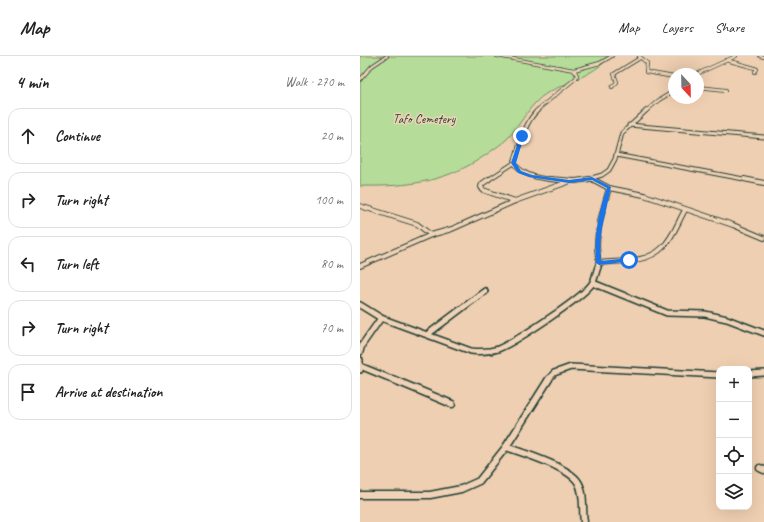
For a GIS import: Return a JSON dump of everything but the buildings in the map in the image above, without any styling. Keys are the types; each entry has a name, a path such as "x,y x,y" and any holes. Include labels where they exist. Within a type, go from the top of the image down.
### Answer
{"lane":[{"path":"360,80 372,66 387,56"},
{"path":"497,56 574,70 600,63 612,56"},
{"path":"704,71 736,56"},
{"path":"760,56 764,57"},
{"path":"612,87 617,82 614,74 639,57 647,63 646,72 668,76"},
{"path":"726,60 755,68 757,70 755,72"},
{"path":"515,201 483,190 481,187 482,184 514,163 522,136 534,113 576,78 577,75 574,70"},
{"path":"704,88 726,90"},
{"path":"360,266 431,235 452,229 515,201 569,182 592,179 611,167 615,161 616,149 621,136 629,126 654,102 668,94"},
{"path":"629,126 701,132 737,133 764,137"},
{"path":"616,155 764,183"},
{"path":"514,163 519,172 531,176 569,182"},
{"path":"592,179 609,188 644,195 732,225 764,238"},
{"path":"360,305 381,318 471,351 485,352 498,349 532,330 574,300 593,283 599,263 597,246 604,205 609,188"},
{"path":"360,206 417,224 431,235"},
{"path":"599,263 641,258 660,249 666,242 685,210"},
{"path":"593,283 667,313 705,314 727,319 764,333"},
{"path":"428,334 485,291"},
{"path":"360,352 362,345 381,318"},
{"path":"360,365 452,404"},
{"path":"360,495 430,495 461,489 479,480 506,447 545,384 554,373 570,368 593,367 716,375"},
{"path":"752,374 764,373"},
{"path":"506,447 573,475 580,488 584,522"}],"green space":[{"name":"Tafo Cemetery","path":"360,56 609,56 605,62 590,72 547,93 535,103 503,143 475,162 459,170 428,181 412,184 360,186"}],"route":[{"path":"522,136 516,151 514,163 519,172 531,176 569,182 592,179 609,188 604,205 597,246 597,256 599,263 629,260"}]}
